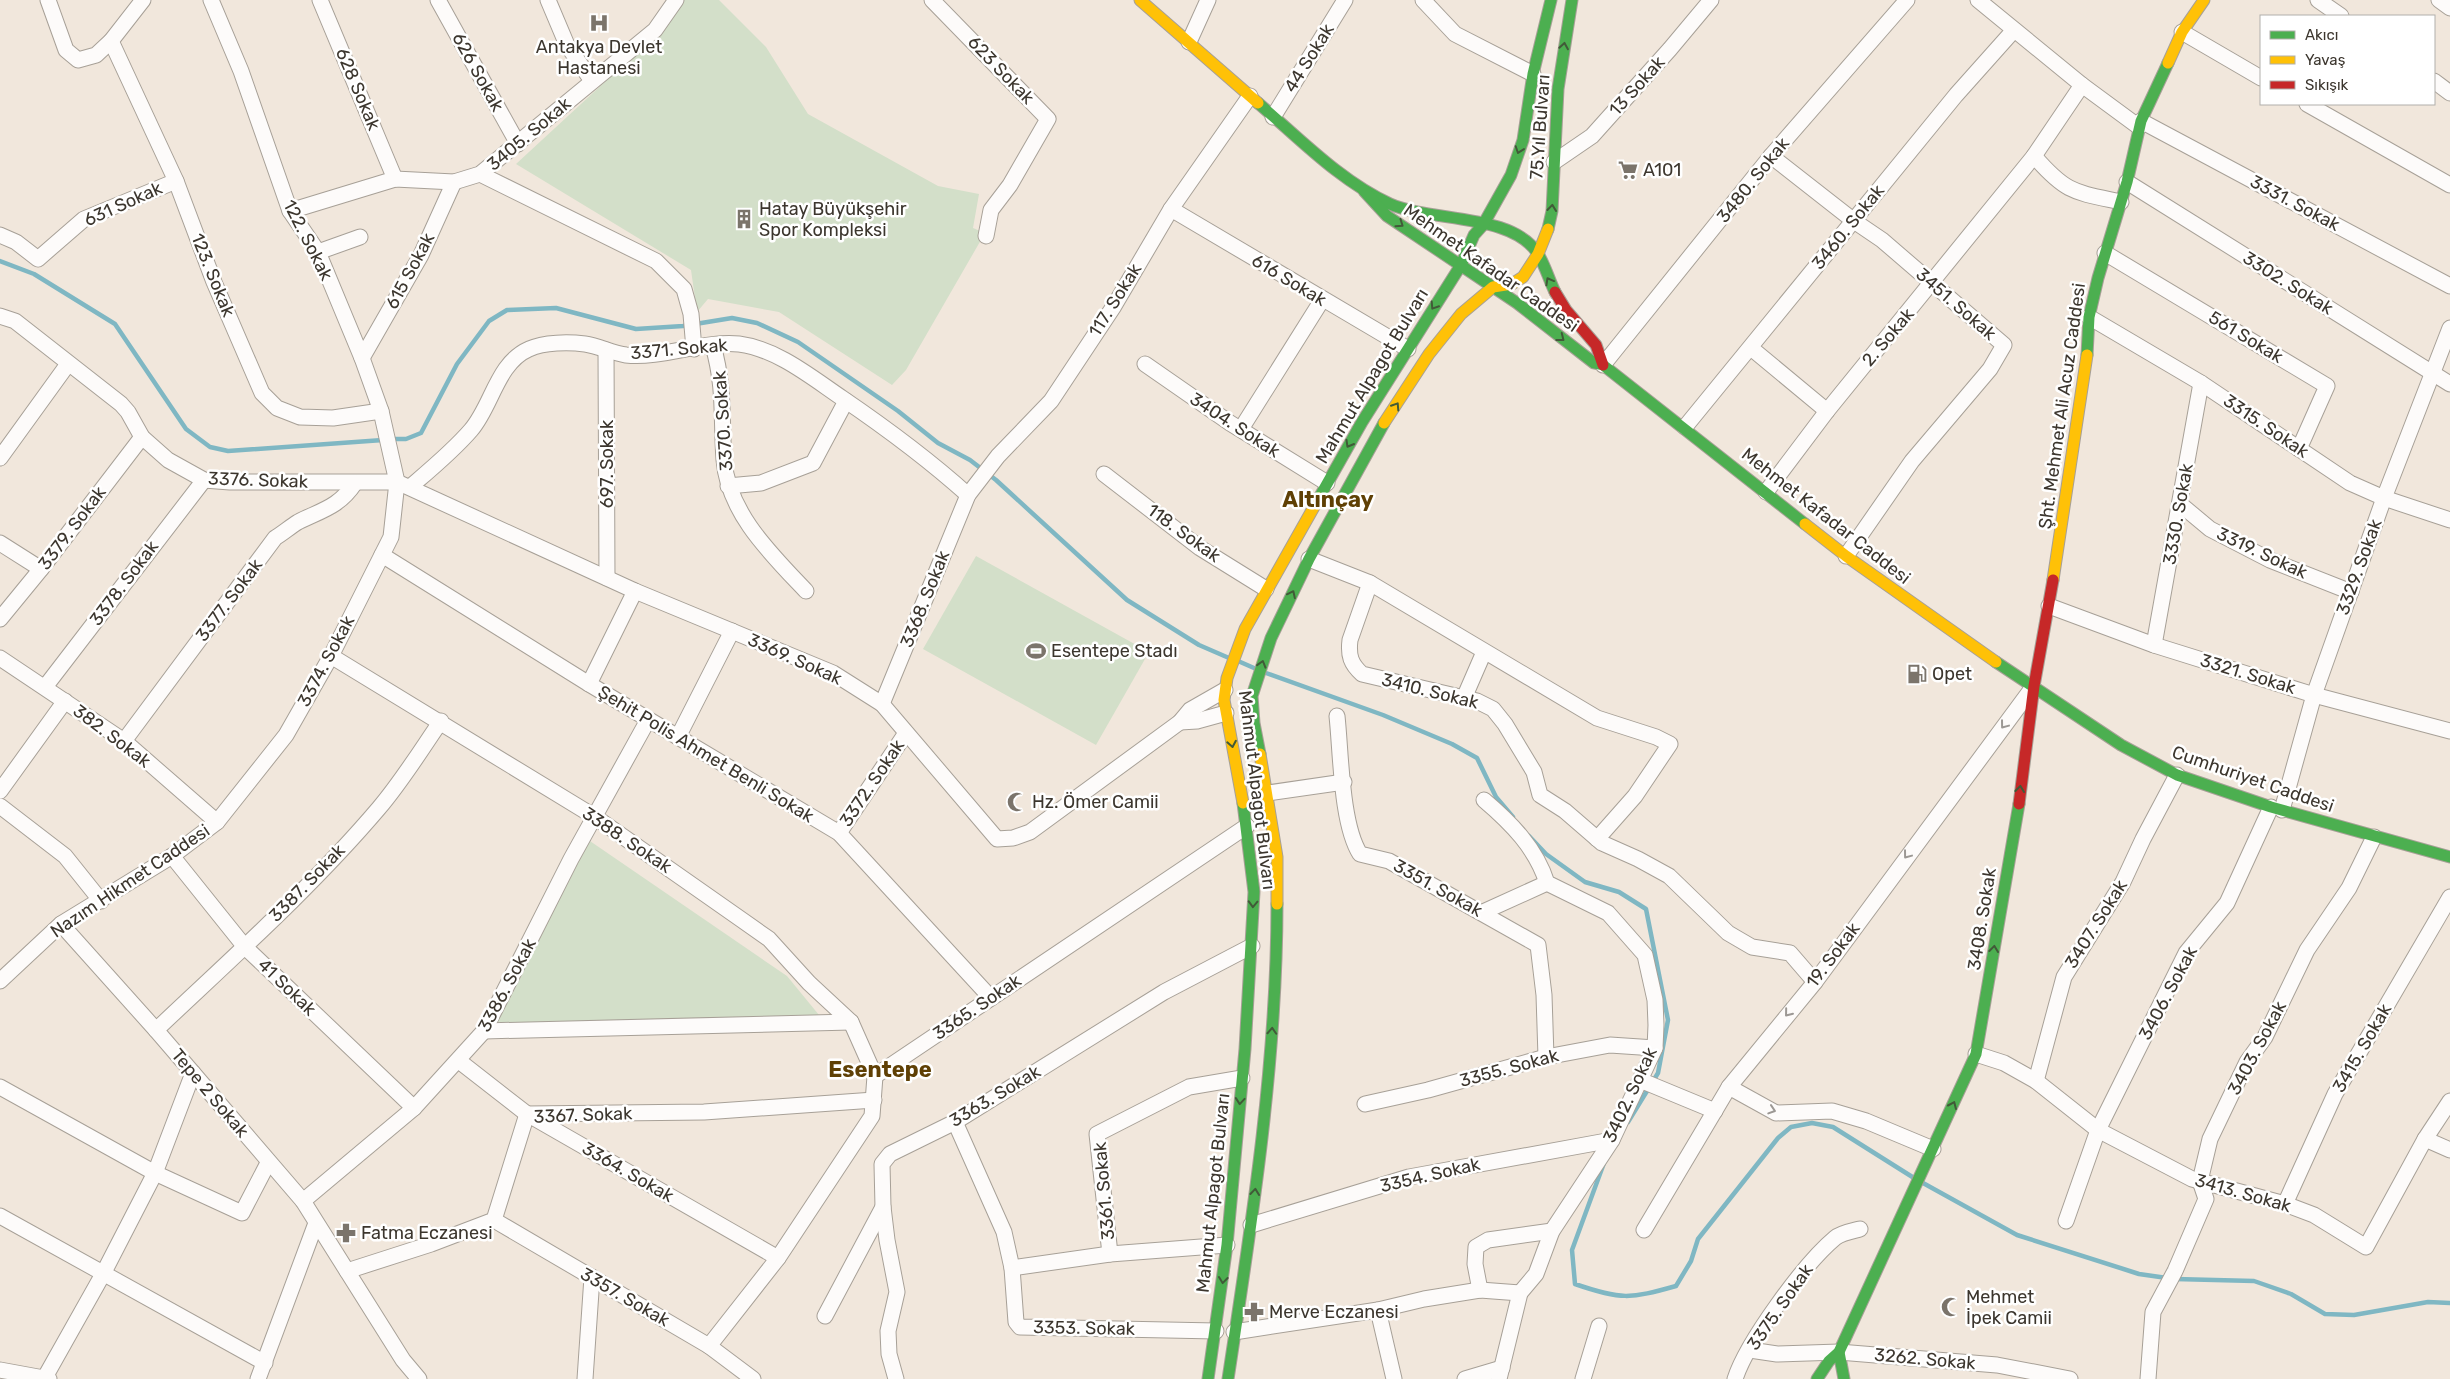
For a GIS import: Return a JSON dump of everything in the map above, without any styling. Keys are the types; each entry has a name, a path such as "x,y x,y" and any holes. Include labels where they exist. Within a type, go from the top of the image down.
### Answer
{"main road":[{"name":"Mehmet Kafadar Caddesi","path":"1140,0 1273,117 1364,191 1387,216 1493,287 1590,360 1603,365 1685,427 1846,556 1973,647 2034,686"},
{"name":"75.Yıl Bulvarı","path":"1484,225 1511,175 1523,140 1534,74 1551,0"},
{"name":"75.Yıl Bulvarı","path":"1538,254 1547,234 1552,211 1558,89 1572,0"},
{"name":"Şht. Mehmet Ali Acuz Caddesi","path":"2034,686 2049,606 2087,354 2089,316 2105,253 2127,182 2140,124 2182,32 2204,0"},
{"name":"Mehmet Kafadar Caddesi","path":"1364,191 1392,205 1405,209 1499,227 1526,240 1538,254 1546,275 1566,310 1596,345 1603,365"},
{"path":"1461,265 1474,235 1484,225"},
{"path":"1493,287 1512,284 1523,277 1538,254"},
{"name":"Mahmut Alpagot Bulvarı","path":"1208,1379 1227,1245 1242,1078 1254,892 1247,826 1226,713 1226,684 1245,629 1266,589 1327,483 1461,265"},
{"name":"Mahmut Alpagot Bulvarı","path":"1228,1379 1251,1225 1271,1038 1277,920 1277,857 1268,793 1252,708 1254,690 1271,638 1309,559 1378,434 1429,354 1461,314 1493,287"},
{"name":"Cumhuriyet Caddesi","path":"2034,686 2121,745 2177,775 2276,808 2450,857"},
{"name":"3408. Sokak","path":"1840,1352 1976,1054 2015,832 2034,686"},
{"path":"1817,1379 1829,1361 1840,1352"},
{"path":"1840,1352 1844,1379"}],"street":[{"path":"48,0 66,50 78,60 96,55 111,42 143,0"},
{"name":"122. Sokak","path":"212,0 241,71 290,211 318,252 362,358 404,484"},
{"name":"628 Sokak","path":"320,0 395,179"},
{"name":"626 Sokak","path":"438,0 518,144"},
{"path":"548,0 567,45 592,81"},
{"name":"3405. Sokak","path":"290,211 395,179 454,182 480,174 655,30 676,0"},
{"name":"623 Sokak","path":"932,0 1048,119 1010,185 992,210 986,236"},
{"path":"1189,42 1208,0"},
{"name":"44 Sokak","path":"1273,117 1345,0"},
{"path":"1423,0 1455,34 1534,74"},
{"name":"13 Sokak","path":"1554,162 1592,136 1711,0"},
{"name":"3480. Sokak","path":"1603,365 1771,156 1907,0"},
{"name":"3331. Sokak","path":"1978,0 2082,85 2140,124 2450,286"},
{"path":"2318,0 2340,15"},
{"path":"2439,0 2450,8"},
{"name":"3460. Sokak","path":"1685,427 1956,95 2014,30"},
{"path":"2182,32 2260,77"},
{"name":"123. Sokak","path":"111,42 176,181 214,282 262,393 276,408 300,417 334,418 381,411"},
{"path":"2435,82 2450,93"},
{"name":"2. Sokak","path":"1766,492 1827,411 2034,156 2082,85"},
{"name":"117. Sokak","path":"968,495 998,456 1051,401 1114,306 1171,209 1250,96"},
{"path":"2309,105 2450,185"},
{"name":"3451. Sokak","path":"1771,156 1882,240 2004,345 1990,369 1912,461 1846,556"},
{"path":"2034,156 2054,179 2066,188 2121,202"},
{"path":"480,174 656,262 684,289 690,314 694,349"},
{"name":"631 Sokak","path":"0,235 16,242 38,259 84,219 176,181"},
{"name":"615 Sokak","path":"362,358 421,255 454,182"},
{"name":"3302. Sokak","path":"2127,182 2450,384"},
{"name":"616 Sokak","path":"1171,209 1322,300 1408,349"},
{"path":"318,252 360,237"},
{"name":"561 Sokak","path":"2105,253 2327,386 2299,449"},
{"path":"1241,429 1322,300"},
{"name":"3376. Sokak","path":"0,316 15,322 121,404 142,436 168,460 204,480 404,484"},
{"name":"3315. Sokak","path":"2089,316 2201,383 2350,483 2384,498 2450,520"},
{"name":"3329. Sokak","path":"2276,808 2384,498 2450,328"},
{"name":"3371. Sokak","path":"404,484 471,430 486,409 503,373 515,358 530,348 553,344 586,344 634,355 736,344 756,347 803,371 933,464 968,495"},
{"name":"3370. Sokak","path":"713,346 722,382 724,461 728,486 735,504 752,529 806,591"},
{"path":"1751,348 1827,411"},
{"name":"697. Sokak","path":"606,350 608,578"},
{"path":"0,458 68,364"},
{"name":"3404. Sokak","path":"1145,364 1241,429 1327,483"},
{"name":"3330. Sokak","path":"2154,645 2201,383"},
{"path":"728,486 761,483 813,463 846,401"},
{"name":"3379. Sokak","path":"0,619 41,569 142,436"},
{"name":"118. Sokak","path":"1104,474 1200,548 1266,589"},
{"name":"3378. Sokak","path":"45,686 204,480"},
{"name":"3377. Sokak","path":"124,741 275,538 297,523 330,508 345,498 355,483"},
{"name":"3374. Sokak","path":"217,822 286,735 331,656 391,537 404,484"},
{"name":"3369. Sokak","path":"404,484 635,591 833,673 882,704 998,839 1013,838 1030,832 1180,722 1190,710 1226,684"},
{"name":"3368. Sokak","path":"882,704 968,495"},
{"name":"3319. Sokak","path":"2180,504 2218,534 2270,560 2351,592"},
{"path":"0,543 41,569"},
{"name":"Şehit Polis Ahmet Benli Sokak","path":"382,555 648,720 678,736 839,833 991,998"},
{"path":"1309,559 1370,583 1596,718 1656,737 1670,744 1636,796 1597,839"},
{"name":"3410. Sokak","path":"1370,583 1350,640 1350,659 1354,667 1362,674 1477,701 1492,709 1505,724 1534,772 1540,795 1565,810 1602,843 1670,876 1728,933 1752,947 1790,954 1814,982"},
{"path":"590,684 635,591"},
{"name":"3321. Sokak","path":"2049,606 2154,645 2314,695 2450,731"},
{"path":"678,736 732,631"},
{"path":"1464,698 1484,652"},
{"name":"3388. Sokak","path":"331,656 441,721 595,817 770,939 809,983 851,1022 875,1076"},
{"name":"382. Sokak","path":"0,658 45,686 124,741 217,822"},
{"name":"19. Sokak","path":"1644,1230 1729,1087 1814,982 2034,686"},
{"path":"0,791 66,701"},
{"name":"3369. Sokak","path":"1180,722 1197,721 1226,713"},
{"name":"3351. Sokak","path":"1337,716 1353,842 1360,854 1389,861 1483,912 1538,945 1544,995 1546,1057"},
{"name":"3386. Sokak","path":"303,1201 414,1108 459,1061 484,1031 571,860 648,720"},
{"name":"3387. Sokak","path":"156,1030 245,947 380,807 441,721"},
{"name":"3372. Sokak","path":"839,833 906,733"},
{"name":"3407. Sokak","path":"2036,1081 2064,977 2123,882 2143,839 2177,775"},
{"path":"1268,793 1344,782"},
{"path":"1483,912 1547,883 1542,869 1527,843 1484,800"},
{"path":"0,806 65,856 101,901"},
{"name":"3406. Sokak","path":"2066,1221 2098,1130 2186,953 2227,903 2276,808"},
{"name":"Nazım Hikmet Caddesi","path":"2,975 62,924 172,856 217,822"},
{"name":"3365. Sokak","path":"875,1076 1247,826"},
{"name":"3403. Sokak","path":"2148,1379 2153,1312 2175,1271 2206,1199 2200,1182 2210,1139 2247,1062 2265,1037 2308,950 2349,888 2374,837"},
{"name":"41 Sokak","path":"172,856 245,947 414,1108"},
{"name":"3402. Sokak","path":"1500,1374 1520,1293 1536,1274 1552,1231 1612,1140 1644,1082 1655,1048 1654,1000 1645,955 1608,913 1547,883"},
{"name":"3415. Sokak","path":"2285,1204 2335,1094 2450,897"},
{"name":"Tepe 2 Sokak","path":"62,924 303,1201 403,1360 420,1379"},
{"name":"3363. Sokak","path":"825,1316 883,1207 882,1164 890,1154 955,1122 1164,992 1252,946"},
{"path":"484,1031 851,1022"},
{"name":"3355. Sokak","path":"1365,1104 1428,1090 1546,1057 1610,1045 1655,1048"},
{"name":"3413. Sokak","path":"1976,1054 2004,1064 2036,1081 2098,1130 2192,1179 2285,1204 2314,1215 2366,1247 2425,1139 2450,1100"},
{"name":"3364. Sokak","path":"459,1061 527,1114 778,1258"},
{"path":"0,1370 46,1378 155,1174 194,1074"},
{"path":"709,1346 778,1258 872,1116 875,1076"},
{"name":"3361. Sokak","path":"1110,1254 1097,1134 1189,1086 1242,1078"},
{"path":"1644,1082 1715,1111"},
{"path":"0,1087 155,1174 242,1213 268,1163"},
{"path":"1729,1087 1776,1112 1832,1111 1866,1121 1933,1149"},
{"name":"3367. Sokak","path":"494,1220 527,1114 704,1112 874,1100"},
{"name":"3353. Sokak","path":"955,1122 1004,1232 1012,1268 1016,1322 1020,1328 1216,1331"},
{"path":"2425,1139 2450,1150"},
{"name":"3354. Sokak","path":"1251,1225 1409,1177 1612,1140"},
{"path":"883,1207 897,1292 888,1331 889,1354 896,1379"},
{"path":"0,1216 265,1363"},
{"path":"346,1271 431,1244 494,1220"},
{"name":"3357. Sokak","path":"494,1220 709,1346 753,1379"},
{"path":"258,1379 316,1222"},
{"name":"3375. Sokak","path":"1735,1379 1750,1350 1803,1271 1836,1237 1860,1229"},
{"path":"1480,1290 1475,1264 1476,1247 1488,1240 1552,1231"},
{"name":"3361. Sokak","path":"1012,1268 1110,1254 1227,1245"},
{"path":"585,1379 592,1277"},
{"path":"1234,1332 1378,1310 1480,1290 1520,1293"},
{"path":"1378,1310 1394,1379"},
{"path":"1582,1379 1599,1326"},
{"name":"3262. Sokak","path":"1750,1350 1778,1354 1840,1352 1996,1372 2070,1379"},
{"path":"1466,1379 1500,1374"}],"green space":[{"path":"683,0 719,0 766,47 808,114 938,186 979,194 973,228 985,233 906,370 892,385 779,312 708,299 697,312 691,270 516,164 660,31"},
{"name":"Esentepe Stadı","path":"976,556 1149,652 1096,745 923,649"},
{"path":"587,839 787,976 819,1015 495,1025"}],"waterway":[{"path":"0,261 34,274 115,324 186,429 210,447 228,451 383,440"},
{"path":"391,439 406,439 421,433 457,364 489,321 507,310 556,308 636,329 683,326 732,318 757,323 798,342 898,411 938,443 970,460 996,480 1127,600 1199,645 1229,658"},
{"path":"1238,661 1254,668"},
{"path":"1266,673 1383,715 1452,744 1477,758 1496,797 1513,817"},
{"path":"1529,836 1546,854 1585,882 1619,892 1646,909 1668,1020 1658,1073 1628,1122"},
{"path":"1604,1163 1572,1250 1575,1284 1604,1293 1625,1296 1676,1286 1691,1261 1698,1239 1778,1138 1791,1127 1812,1123 1833,1127 1914,1178"},
{"path":"1923,1183 2017,1235 2139,1274 2167,1278"},
{"path":"2175,1279 2254,1281 2291,1294 2325,1314 2354,1315 2428,1302 2450,1303"}],"traffic: fast":[{"path":"1319,498 1362,422 1461,265 1474,235 1483,225 1511,175 1523,140 1533,74 1551,0"},
{"path":"1548,229 1552,211 1558,89 1572,0"},
{"path":"2087,355 2089,317 2098,278 2127,182 2141,121 2168,63"},
{"path":"1258,103 1337,171 1390,204 1407,210 1491,225 1510,231 1526,241 1538,254 1555,292"},
{"path":"1364,191 1387,216 1517,303 1594,363 1603,365 1805,524"},
{"path":"1260,754 1254,723 1252,696 1271,638 1309,559 1384,423"},
{"path":"1996,662 2121,745 2177,775 2271,807 2450,857"},
{"path":"1208,1379 1227,1245 1245,1049 1254,892 1243,803"},
{"path":"1817,1379 1829,1361 1839,1352 1976,1054 2019,804"},
{"path":"1228,1379 1262,1142 1273,1023 1277,904"},
{"path":"1839,1352 1844,1379"}],"traffic: slow":[{"path":"1140,0 1258,103"},
{"path":"2168,63 2182,32 2204,0"},
{"path":"1384,423 1429,354 1461,314 1493,287 1512,284 1523,277 1538,254 1548,229"},
{"path":"2053,580 2087,355"},
{"path":"1243,803 1224,700 1227,678 1245,629 1319,498"},
{"path":"1805,524 1846,556 1996,662"},
{"path":"1260,754 1277,857 1277,904"}],"traffic: jam":[{"path":"1555,292 1566,310 1596,345 1603,365"},
{"path":"2019,804 2034,686 2053,580"}],"place":[{"name":"Antakya Devlet Hastanesi","path":"599,23"},
{"name":"A101","path":"1628,170"},
{"name":"Hatay Büyükşehir Spor Kompleksi","path":"744,219"},
{"name":"Esentepe Stadı","path":"1036,651"},
{"name":"Opet","path":"1917,674"},
{"name":"Hz. Ömer Camii","path":"1017,802"},
{"name":"Fatma Eczanesi","path":"346,1233"},
{"name":"Mehmet İpek Camii","path":"1951,1307"},
{"name":"Merve Eczanesi","path":"1254,1312"}],"district":[{"name":"Altınçay","path":"1328,499"},
{"name":"Esentepe","path":"880,1069"}]}
